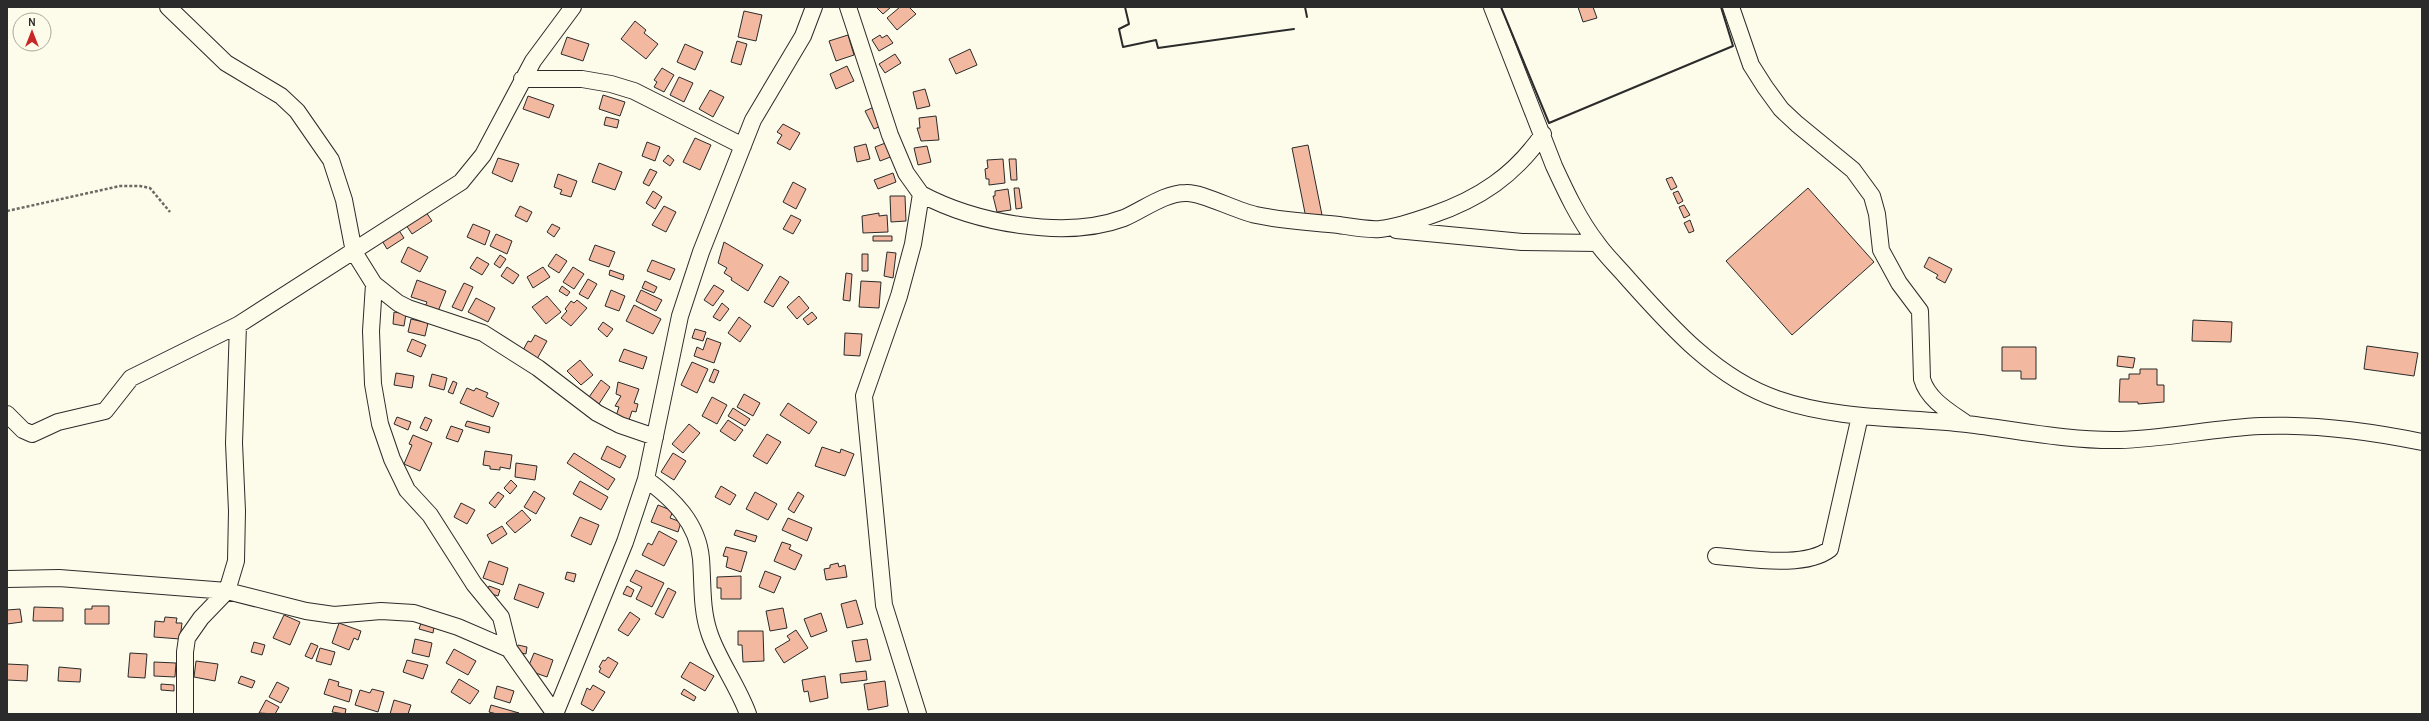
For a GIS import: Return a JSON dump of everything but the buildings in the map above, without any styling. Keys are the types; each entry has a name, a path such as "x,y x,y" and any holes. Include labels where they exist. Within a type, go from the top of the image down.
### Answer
{"street":[{"path":"168,7 226,63 282,96 297,112 331,160 344,200 354,252 374,284 398,303 408,308 483,333 538,368 597,413 620,425 655,437"},
{"path":"7,414 23,430 32,434 58,422 98,414 110,407 122,387 131,378 238,325 449,191 468,176 483,155 522,79 533,61 573,7"},
{"path":"555,714 624,542 646,479 688,287 743,146 765,97 803,36 814,7"},
{"path":"848,7 892,140 906,173 921,194 944,206 966,213 987,218 1041,226 1072,228 1109,222 1166,198 1188,193 1256,215 1379,229 1522,242 1597,243"},
{"path":"1492,7 1565,190 1597,243 1673,326 1732,377 1776,399 1808,408 1860,416 1967,424 2050,435 2116,440 2148,439 2261,426 2310,427 2380,434 2422,442"},
{"path":"1731,7 1752,65 1765,88 1781,109 1797,124 1836,154 1866,186 1876,206 1881,250 1899,283 1920,311 1922,380 1925,388 1930,395 1967,424"},
{"path":"522,79 582,80 611,84 640,95 743,146"},
{"path":"1379,229 1418,220 1479,196 1514,170 1530,153 1543,134"},
{"path":"918,714 884,605 864,396 899,296 913,244 921,194"},
{"path":"374,284 371,331 375,403 388,448 398,474 407,490 430,515 474,584 501,617 509,650 555,714"},
{"path":"185,714 185,652 187,638 201,618 227,591 236,561 237,511 234,443 238,325"},
{"path":"1716,556 1796,560 1811,559 1822,555 1830,548 1860,416"},
{"path":"646,479 678,507 696,535 701,558 704,614 709,634 736,685 748,714"},
{"path":"7,579 59,578 227,591 320,614 350,615 395,611 414,613 458,627 509,650"}],"path":[{"path":"7,211 129,185 150,188 170,212"}],"wall":[{"path":"1125,7 1129,24 1119,29 1123,47 1156,40 1158,48 1294,29"},
{"path":"1305,7 1307,17"},
{"path":"1501,7 1549,123 1733,46 1721,7"}]}
